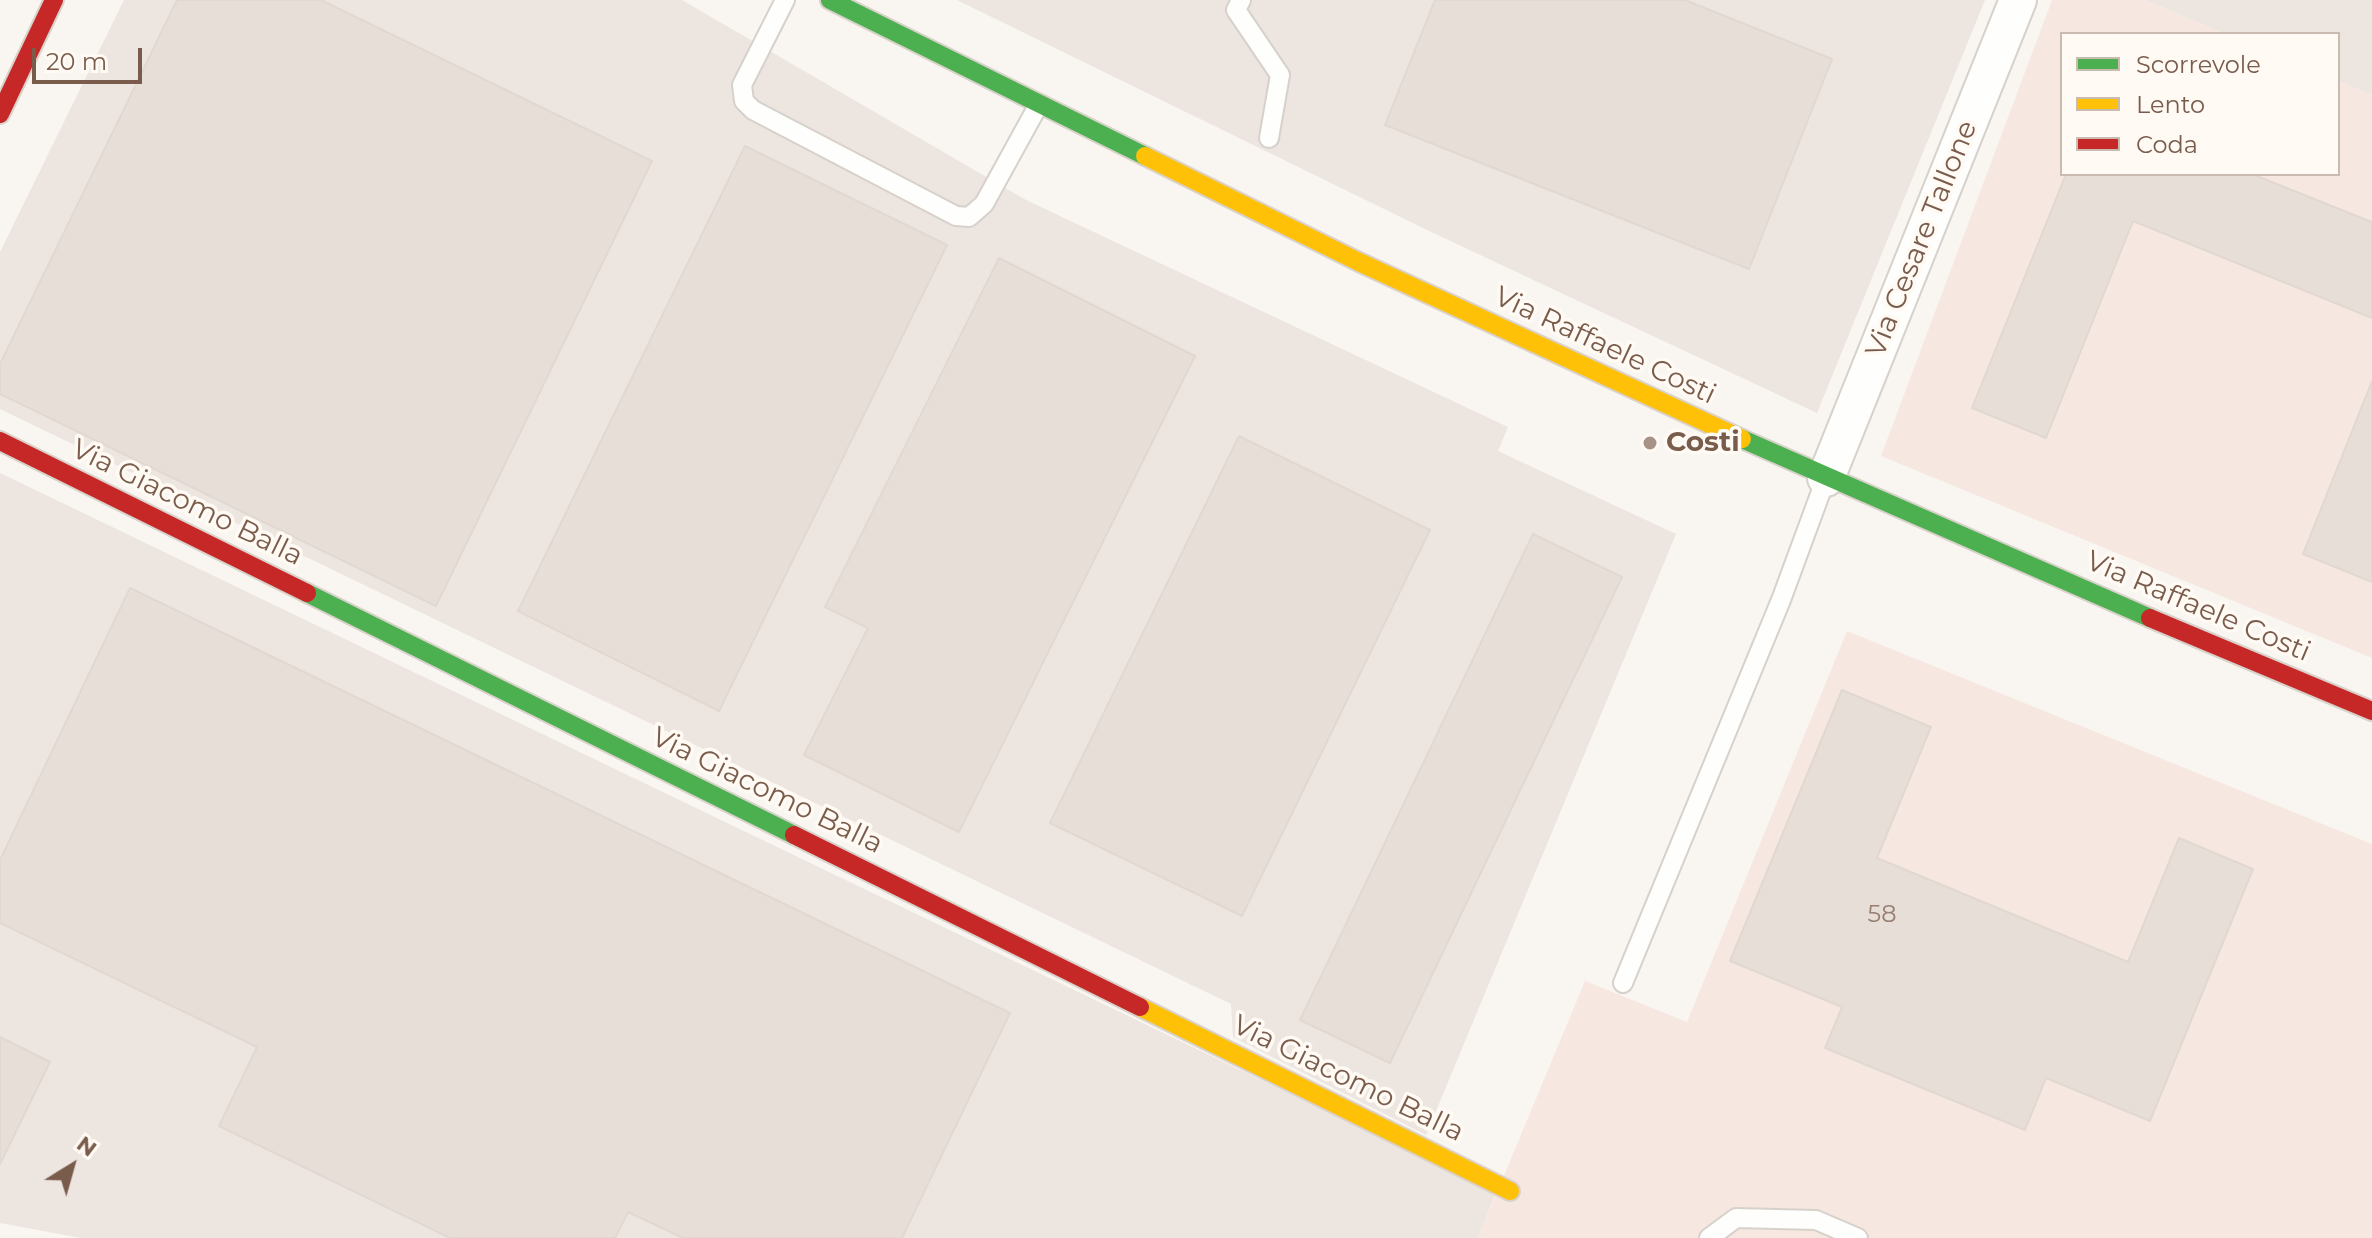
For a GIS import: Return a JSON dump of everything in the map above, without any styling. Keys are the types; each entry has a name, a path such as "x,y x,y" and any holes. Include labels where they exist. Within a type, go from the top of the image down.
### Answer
{"street":[{"path":"0,114 54,0"},
{"name":"Via Raffaele Costi","path":"830,0 1359,262 1826,478 2372,711"},
{"name":"Via Cesare Tallone","path":"1826,478 2018,0"},
{"name":"Via Giacomo Balla","path":"0,441 1510,1191"}],"lane":[{"path":"785,0 742,85 744,101 753,110 956,216 969,217 984,204 1039,104"},
{"path":"1241,0 1236,10 1280,75 1269,138"},
{"path":"1623,983 1781,600 1826,478"},
{"path":"1709,1238 1736,1218 1816,1220 1858,1238"}],"shaded area":[{"path":"124,0 682,0 1026,200 1508,427 1498,451 1676,534 1426,1135 1233,1037 1231,1004 0,409 0,252"},
{"path":"957,0 1985,0 1817,413 1427,230"},
{"path":"2052,0 2145,0 2221,32 2060,32 2060,176 2340,176 2340,82 2372,95 2372,658 1881,456"},
{"path":"2145,0 2372,0 2372,95 2340,82 2340,32 2221,32"},
{"path":"0,473 1496,1193 1478,1238 81,1238 0,1223"},
{"path":"1847,631 2372,844 2372,1238 1478,1238 1585,981 1687,1022"}],"building":[{"path":"177,0 321,0 652,161 436,606 0,394 0,364"},
{"path":"1435,0 1685,0 1832,59 1749,269 1385,125"},
{"path":"745,146 947,245 719,711 518,611"},
{"path":"2065,176 2257,176 2372,222 2372,318 2133,221 2046,438 1972,408"},
{"path":"999,258 1195,356 959,832 804,755 868,628 825,607"},
{"path":"2372,381 2372,582 2303,554"},
{"path":"1239,436 1430,530 1242,916 1050,823"},
{"path":"1533,534 1622,577 1390,1063 1300,1020"},
{"path":"130,588 1010,1013 902,1238 683,1238 628,1212 615,1238 450,1238 219,1126 257,1047 0,923 0,860"},
{"path":"1842,690 1931,727 1877,858 2128,962 2179,838 2253,869 2150,1121 2046,1078 2025,1130 1825,1048 1842,1007 1730,961"},
{"path":"0,1037 50,1062 0,1164"}],"traffic: fast":[{"path":"830,0 1145,156"},
{"path":"1742,439 2150,618"},
{"path":"307,593 794,835"}],"traffic: slow":[{"path":"1145,156 1359,262 1742,439"},
{"path":"1140,1007 1510,1191"}],"traffic: jam":[{"path":"0,114 54,0"},
{"path":"0,441 307,593"},
{"path":"2150,618 2372,711"},
{"path":"794,835 1140,1007"}],"place":[{"name":"Costi","path":"1650,443"}]}
